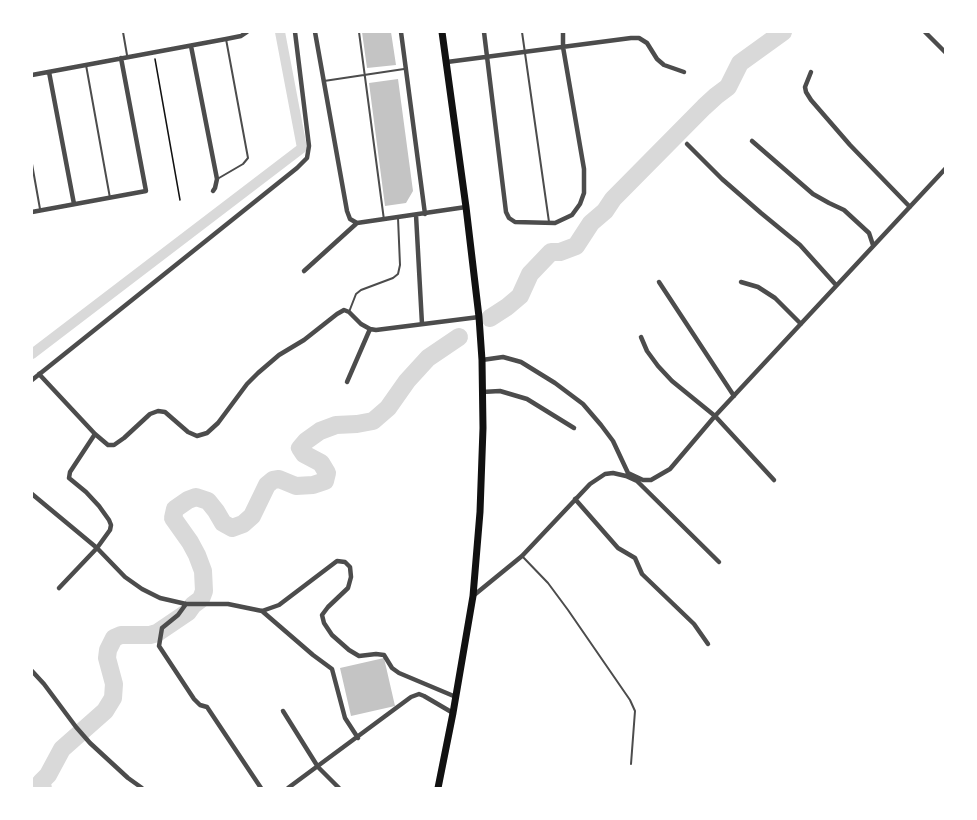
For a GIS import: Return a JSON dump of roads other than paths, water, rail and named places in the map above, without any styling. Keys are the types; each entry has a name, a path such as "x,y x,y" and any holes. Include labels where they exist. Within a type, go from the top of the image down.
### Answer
{"main road":[{"path":"438,789 473,596 480,512 482,392 482,360 466,207 442,32"}],"street":[{"path":"32,75 241,36 247,32"},
{"path":"32,380 307,158 309,146 295,32"},
{"path":"315,32 347,211 350,219 357,224"},
{"path":"401,32 425,214"},
{"path":"484,32 506,212 515,222 555,223 572,215 584,193 584,170 563,47 563,32"},
{"path":"925,32 945,53"},
{"path":"447,62 639,38 647,43 657,59 664,65 684,72"},
{"path":"191,46 217,179 213,192"},
{"path":"32,212 147,191 121,58"},
{"path":"49,72 74,204"},
{"path":"811,72 806,92 811,100 850,145 910,207"},
{"path":"752,141 813,194 844,210 869,233 873,245"},
{"path":"687,144 722,179 800,245 836,285"},
{"path":"473,596 522,556 590,484 605,474 628,473 643,480 651,480 670,468 715,416 945,168"},
{"path":"304,271 357,224 466,207"},
{"path":"416,215 422,324"},
{"path":"659,282 734,396"},
{"path":"741,282 758,287 775,298 801,324"},
{"path":"39,374 108,446 114,445 150,414 158,411 165,412 188,432 197,436 207,433 218,423 258,373 344,310 361,324 376,330 478,317"},
{"path":"347,381 370,329"},
{"path":"640,337 652,359 672,381 715,416 774,480"},
{"path":"482,360 503,357 521,362 584,404 613,441 628,473"},
{"path":"482,392 500,391 526,399 574,428"},
{"path":"59,588 97,548 110,530 111,525 99,506 69,478 70,472 95,434"},
{"path":"612,473 637,481 719,562"},
{"path":"32,494 97,548 125,577 142,589 160,598 188,604 228,604 262,611 332,669 345,718 358,738"},
{"path":"575,499 618,548 635,558 642,574 694,624 708,644"},
{"path":"262,611 279,604 337,561 345,562 351,567 348,588 322,615 332,635 359,656 376,654 384,656 392,668 399,673 456,697"},
{"path":"188,604 162,628 159,646 194,699 200,705 207,707 261,789"},
{"path":"32,671 90,743 142,789"},
{"path":"288,789 411,697 418,694 424,696 453,713"},
{"path":"283,711 318,767 339,789"}],"lane":[{"path":"123,32 128,57"},
{"path":"359,32 384,220"},
{"path":"522,32 549,222"},
{"path":"217,179 243,164 248,158 226,39"},
{"path":"86,64 110,198"},
{"path":"324,81 406,69"},
{"path":"32,165 40,211"},
{"path":"349,312 356,294 361,290 398,274 400,265 398,218"},
{"path":"522,556 548,583 630,700 635,711 631,764"}],"waterway":[{"path":"32,354 302,148 280,32"},
{"path":"490,318 520,296 530,274 551,252 560,252 576,246 591,223 605,211 613,199 704,107 728,87 740,63 783,32"},
{"path":"43,788 41,782 48,775 62,749 105,711 113,698 114,684 107,658 114,638 121,635 157,633 188,612 201,599 204,591 203,571 190,542 173,518 175,509 196,497 208,501 223,523 232,528 243,524 252,516 267,485 273,480 279,479 296,486 313,485 325,481 327,473 321,463 304,454 300,448 306,441 320,431 336,425 373,421 388,408 407,381 428,358 459,337"}]}
